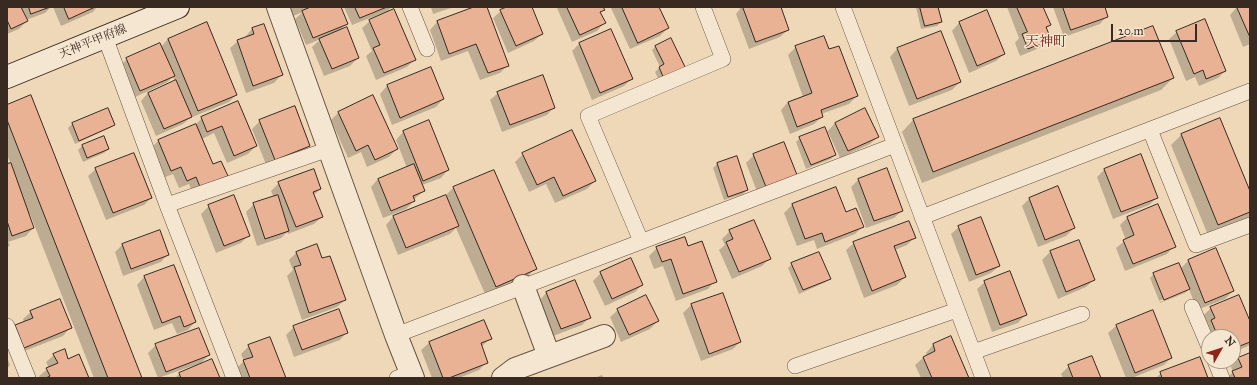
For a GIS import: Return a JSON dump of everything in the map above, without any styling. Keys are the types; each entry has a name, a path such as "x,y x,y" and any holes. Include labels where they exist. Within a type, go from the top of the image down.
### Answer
{"street":[{"name":"天神平甲府線","path":"9,72 105,37 178,7"},
{"path":"278,7 396,335 407,376"},
{"path":"523,286 549,356"},
{"path":"503,378 515,369 604,336"}],"lane":[{"path":"410,7 427,49"},
{"path":"641,241 588,116 723,59 703,7"},
{"path":"843,7 983,378"},
{"path":"105,37 167,205 234,378"},
{"path":"922,217 1250,91"},
{"path":"1150,130 1196,245 1250,225"},
{"path":"396,335 895,145"},
{"path":"167,205 329,149"},
{"path":"1192,307 1201,329"},
{"path":"795,366 957,310"},
{"path":"973,352 1082,314"},
{"path":"7,326 28,378"}],"building":[{"path":"7,7 21,7 28,21 11,29 7,20"},
{"path":"29,7 50,7 31,14"},
{"path":"64,7 95,7 69,19"},
{"path":"311,7 341,7 348,24 313,38 302,11"},
{"path":"355,7 387,7 360,18"},
{"path":"474,7 487,7 509,66 488,73 476,44 449,54 437,21"},
{"path":"507,7 532,7 543,34 516,46 500,10"},
{"path":"567,7 603,7 605,10 600,12 606,23 580,35"},
{"path":"622,7 659,7 669,28 638,43"},
{"path":"743,7 781,7 789,30 756,42"},
{"path":"920,7 938,7 942,22 925,26"},
{"path":"1017,7 1043,7 1051,25 1046,27 1051,39 1028,49 1022,34 1027,32"},
{"path":"1063,7 1105,7 1108,17 1071,30"},
{"path":"1237,7 1250,7 1250,37"},
{"path":"394,9 416,60 384,73 373,48 380,45 369,20"},
{"path":"987,10 1005,54 977,66 959,22"},
{"path":"1205,19 1226,71 1206,79 1203,70 1194,74 1176,31"},
{"path":"207,22 237,95 198,111 168,39"},
{"path":"264,24 283,75 253,86 237,40 254,34 252,28"},
{"path":"1153,26 1174,78 933,172 913,119"},
{"path":"347,27 359,58 332,69 319,39"},
{"path":"611,29 633,79 600,93 579,43"},
{"path":"941,31 961,82 917,99 897,48"},
{"path":"824,36 829,49 839,46 858,96 821,110 823,117 797,127 788,102 812,93 795,46"},
{"path":"671,38 686,69 664,79 659,67 664,64 655,46"},
{"path":"160,43 175,76 140,91 126,58"},
{"path":"431,67 444,99 400,118 387,85"},
{"path":"543,75 555,108 510,125 497,92"},
{"path":"176,80 192,117 164,129 148,93"},
{"path":"31,95 142,378 108,378 7,120 7,105"},
{"path":"373,95 398,149 375,160 368,145 356,151 338,112"},
{"path":"238,101 257,146 234,156 222,126 207,132 201,117"},
{"path":"295,106 310,146 275,160 259,120"},
{"path":"108,108 115,125 79,141 72,123"},
{"path":"865,108 879,137 848,151 835,123"},
{"path":"1220,118 1250,191 1250,212 1218,225 1181,134"},
{"path":"429,120 449,170 423,181 403,131"},
{"path":"196,124 213,164 221,161 228,176 200,187 196,177 187,181 181,167 171,171 158,140"},
{"path":"825,127 836,155 811,165 799,137"},
{"path":"572,130 596,181 563,196 554,177 537,185 522,153"},
{"path":"104,136 109,149 87,158 82,145"},
{"path":"784,142 797,175 766,187 753,154"},
{"path":"134,153 152,198 113,213 95,168"},
{"path":"1141,154 1158,198 1121,212 1104,169"},
{"path":"737,156 748,190 728,197 717,163"},
{"path":"11,163 34,228 12,236 7,221 7,164"},
{"path":"414,164 425,191 413,196 415,201 391,211 378,179"},
{"path":"887,168 903,211 874,221 858,179"},
{"path":"314,169 321,189 313,192 323,217 296,227 278,182"},
{"path":"494,170 537,269 496,287 453,187"},
{"path":"1058,186 1075,228 1045,240 1029,198"},
{"path":"836,187 846,212 856,208 864,227 825,242 822,233 805,239 792,204"},
{"path":"234,195 250,236 224,246 208,205"},
{"path":"278,195 289,231 265,239 253,203"},
{"path":"446,195 459,226 406,248 393,216"},
{"path":"1158,204 1176,247 1133,264 1123,240 1134,235 1127,217"},
{"path":"981,217 1000,266 976,275 958,226"},
{"path":"754,220 771,259 739,272 726,242 733,239 729,230"},
{"path":"909,221 916,238 894,246 906,277 872,291 853,242"},
{"path":"160,230 169,255 131,269 122,244"},
{"path":"685,237 688,246 702,241 717,282 683,294 671,259 662,262 656,247"},
{"path":"1079,240 1095,280 1066,292 1050,251"},
{"path":"317,244 322,258 330,256 346,300 309,313 294,267 301,265 296,252"},
{"path":"1216,248 1234,291 1205,303 1188,260"},
{"path":"819,252 831,279 803,290 791,263"},
{"path":"631,258 643,285 612,299 600,272"},
{"path":"1179,263 1190,289 1164,300 1153,273"},
{"path":"174,265 196,322 184,327 180,316 162,323 144,276"},
{"path":"1010,271 1027,315 1000,325 984,281"},
{"path":"575,280 591,318 561,329 546,292"},
{"path":"723,293 741,342 709,354 691,304"},
{"path":"646,295 659,321 629,335 617,309"},
{"path":"1239,295 1250,321 1250,342 1241,346 1241,329 1215,329 1211,320 1215,318 1210,307"},
{"path":"60,299 72,328 24,348 15,325 33,318 30,311"},
{"path":"339,309 348,333 302,350 293,326"},
{"path":"1153,310 1172,358 1135,373 1116,325"},
{"path":"484,320 492,339 481,343 488,363 449,378 443,378 429,342"},
{"path":"199,328 210,355 166,372 155,344"},
{"path":"951,336 969,378 932,378 923,357 935,351 933,344"},
{"path":"270,337 286,378 250,378 243,360 253,357 248,345"},
{"path":"65,349 68,359 79,354 89,378 46,378 50,376 46,368 58,363 53,354"},
{"path":"1250,353 1250,378 1235,378 1232,371 1241,369 1241,357"},
{"path":"1092,356 1101,378 1073,378 1068,365"},
{"path":"1200,357 1201,369 1205,369 1208,378 1162,378 1160,372"},
{"path":"212,359 220,378 181,378 179,373"}],"district":[{"name":"天神町","path":"1046,43"}]}
